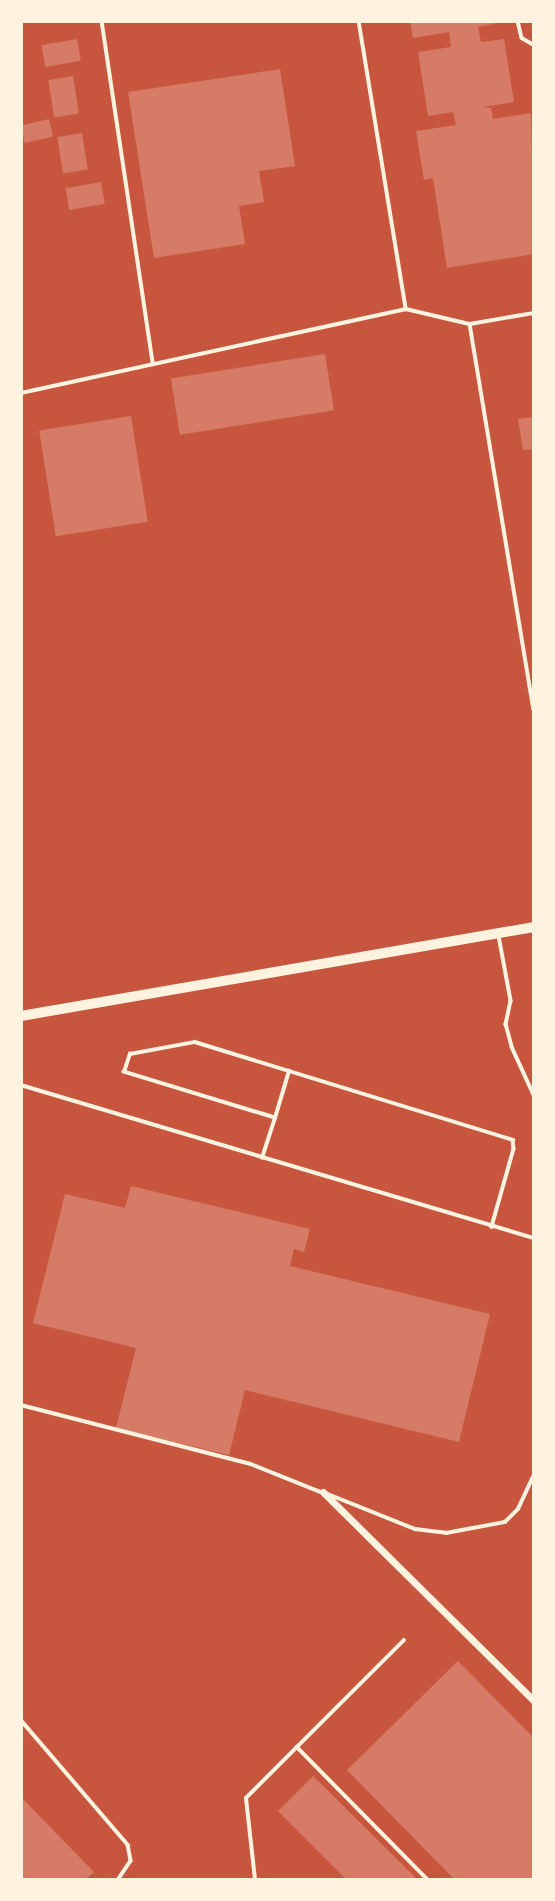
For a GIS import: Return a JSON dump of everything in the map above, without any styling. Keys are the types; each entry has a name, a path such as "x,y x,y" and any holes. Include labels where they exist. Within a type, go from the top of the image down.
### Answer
{"main road":[{"path":"21,1016 534,927"}],"street":[{"path":"323,1492 534,1702"}],"lane":[{"path":"102,21 153,364"},
{"path":"359,21 406,310"},
{"path":"518,21 522,38 534,45"},
{"path":"21,393 406,310 470,324 534,313"},
{"path":"470,324 534,709"},
{"path":"499,933 511,1001 506,1024 512,1047 534,1095"},
{"path":"275,1118 124,1072 130,1054 195,1042 513,1140 514,1149 492,1227"},
{"path":"262,1158 289,1071"},
{"path":"21,1085 534,1238"},
{"path":"21,1405 251,1464 415,1529 446,1533 505,1522 518,1509 534,1474"},
{"path":"255,1880 246,1798 404,1640"},
{"path":"21,1720 128,1845 131,1861 118,1880"},
{"path":"297,1747 428,1880"}],"building":[{"path":"410,21 507,21 478,27 481,42 504,39 514,102 483,107 491,108 493,119 531,113 534,254 447,268 433,178 424,180 416,131 456,125 453,112 428,116 418,52 451,47 449,32 413,38"},
{"path":"77,39 81,61 45,67 42,45"},
{"path":"280,69 295,166 259,171 264,202 239,206 245,244 154,258 128,92"},
{"path":"73,76 79,114 54,117 48,80"},
{"path":"49,119 53,137 25,143 21,125"},
{"path":"82,133 88,170 63,173 57,137"},
{"path":"101,182 105,204 69,210 66,188"},
{"path":"325,354 334,410 180,435 171,378"},
{"path":"131,416 148,522 56,536 39,431"},
{"path":"534,417 534,449 523,450 518,419"},
{"path":"131,1186 310,1229 304,1252 294,1249 290,1266 490,1314 459,1442 245,1390 229,1455 116,1428 136,1348 33,1323 65,1194 125,1208"},
{"path":"458,1661 534,1738 534,1880 455,1880 347,1770"},
{"path":"313,1776 418,1880 347,1880 278,1811"},
{"path":"21,1797 94,1872 85,1880 21,1880"}]}
